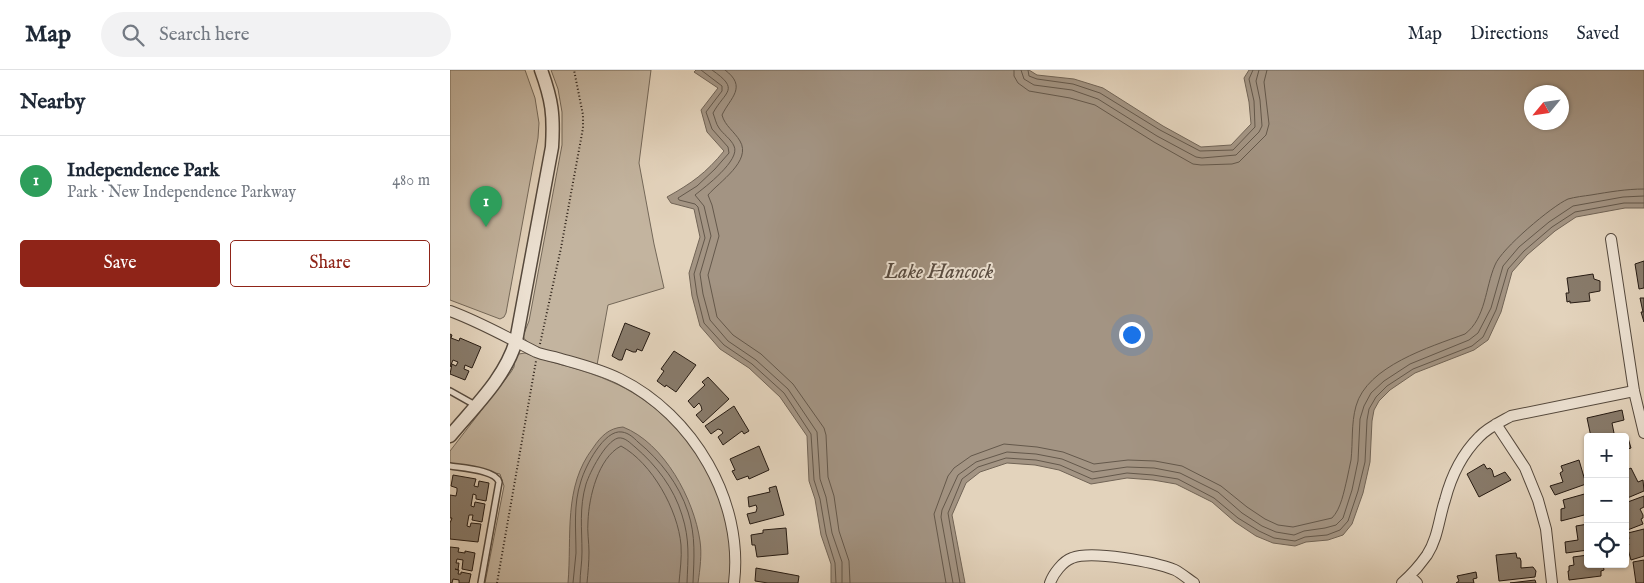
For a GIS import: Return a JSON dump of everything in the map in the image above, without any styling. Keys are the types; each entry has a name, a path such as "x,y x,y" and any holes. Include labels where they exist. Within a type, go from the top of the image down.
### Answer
{"street":[{"path":"450,436 506,366 516,341 552,147 554,123 550,96 541,70"},
{"path":"1611,239 1634,391 1644,433"},
{"path":"450,312 516,341 538,353 598,370 620,379 668,412 709,464 726,504 734,552 734,583"},
{"path":"1409,581 1428,554 1438,531 1445,500 1462,459 1480,436 1511,416 1634,391"},
{"path":"1496,424 1525,468 1538,500 1546,529 1552,583"},
{"path":"1050,583 1059,568 1071,558 1086,554 1151,562 1177,571 1194,583"}],"lane":[{"path":"450,391 476,405"},
{"path":"450,466 488,473 495,476 499,482 481,583"}],"path":[{"path":"497,583 538,353 561,248 583,128 583,115 574,70"}],"shaded area":[{"path":"450,70 525,70 535,98 539,123 538,138 506,313 500,319 450,300"},
{"path":"551,70 651,70 639,163 664,288 608,305 597,365 544,351 527,341 523,336 529,321 562,145 562,112 558,89"},
{"path":"525,353 591,374 639,396 663,415 684,438 702,464 717,492 726,522 731,552 730,583 485,583 504,486 500,474 450,463 450,451 511,372 514,367 515,357"}],"water":[{"name":"Lake Hancock","path":"696,70 1029,70 1037,75 1074,79 1103,88 1163,126 1201,147 1231,145 1251,124 1244,78 1249,70 1644,70 1644,208 1625,208 1576,217 1555,231 1527,255 1512,272 1501,312 1488,340 1474,350 1415,373 1390,390 1379,401 1374,410 1372,421 1370,462 1363,493 1352,524 1343,535 1328,540 1306,542 1295,546 1273,543 1256,536 1235,522 1212,502 1176,484 1127,478 1091,484 1059,470 1035,465 1007,463 980,472 966,483 952,515 965,583 831,583 831,564 821,535 815,499 809,481 807,436 780,397 749,368 720,349 700,326 692,296 689,273 700,237 694,209 671,203 667,197 698,177 724,151 707,132 701,110 718,88 694,72"},
{"path":"623,427 638,435 664,459 684,491 697,525 700,541 701,556 698,583 568,583 571,513 577,479 583,463 599,440 609,431"}],"building":[{"path":"1644,261 1644,288 1639,289 1635,264"},
{"path":"1593,274 1594,279 1600,281 1600,291 1589,293 1590,301 1567,302 1566,293 1569,293 1567,278"},
{"path":"1640,298 1644,298 1644,322 1641,312 1643,312"},
{"path":"625,323 650,333 642,351 637,349 636,352 633,352 626,349 622,360 619,360 612,356"},
{"path":"450,334 452,335 451,338 459,341 460,338 481,347 472,368 465,365 464,369 469,371 465,380 450,374 452,364 456,366 458,362 453,360 450,367"},
{"path":"674,351 696,365 676,392 657,381 664,371 661,369"},
{"path":"708,377 729,399 703,423 696,415 702,410 699,403 694,408 688,401 705,385 702,382"},
{"path":"734,406 749,431 744,434 742,431 723,445 718,437 723,433 721,430 718,429 711,434 705,426"},
{"path":"1622,410 1624,420 1612,423 1614,433 1590,433 1587,418"},
{"path":"759,446 769,470 749,479 748,476 737,480 732,471 735,470 730,459"},
{"path":"1579,460 1584,477 1584,485 1555,495 1550,486 1563,482 1560,473 1563,471 1561,466"},
{"path":"1484,464 1487,469 1490,468 1492,470 1494,477 1505,472 1511,480 1479,497 1467,474"},
{"path":"1631,468 1638,482 1643,480 1644,491 1629,497 1629,478 1629,469"},
{"path":"453,475 476,479 474,486 478,487 479,481 489,483 486,501 476,499 476,495 473,494 471,506 474,507 475,502 485,504 482,522 472,520 473,515 469,515 467,526 470,527 471,523 481,524 478,542 450,539 450,523 452,518 450,518 450,495 456,496 457,491 457,488 451,486"},
{"path":"776,486 784,515 750,524 747,514 756,512 757,508 756,505 749,507 748,497 770,492 769,488"},
{"path":"1584,494 1584,515 1561,521 1561,509 1565,508 1563,500"},
{"path":"1644,496 1644,507 1640,509 1643,515 1641,519 1643,524 1629,529 1629,523 1629,502"},
{"path":"1584,525 1584,551 1566,553 1565,542 1578,540 1576,526"},
{"path":"786,528 788,554 757,557 755,545 752,545 751,535 763,533 763,530"},
{"path":"1644,529 1644,556 1631,560 1629,533"},
{"path":"450,547 459,548 458,552 475,553 472,571 462,569 463,560 457,559 456,563 459,563 458,574 461,574 461,572 471,574 469,583 459,583 459,580 453,579 452,583 450,583"},
{"path":"1516,553 1517,558 1520,558 1521,561 1521,568 1533,567 1536,571 1535,577 1499,581 1496,555"},
{"path":"1584,556 1584,568 1604,568 1604,570 1601,571 1601,576 1569,580 1568,571 1569,566 1574,565 1573,557"},
{"path":"1644,560 1644,583 1636,583 1633,562"},
{"path":"756,568 799,576 798,583 755,581"},
{"path":"1476,572 1477,578 1473,579 1474,583 1456,583 1459,581 1457,576"},
{"path":"1535,580 1536,583 1510,583"}],"place":[{"name":"Independence Park","path":"486,227"}]}
